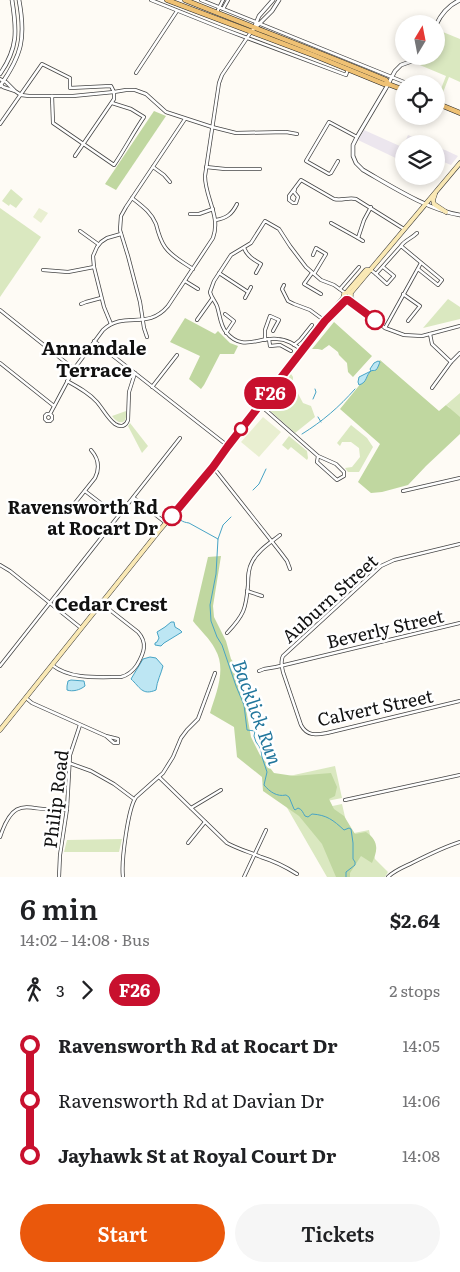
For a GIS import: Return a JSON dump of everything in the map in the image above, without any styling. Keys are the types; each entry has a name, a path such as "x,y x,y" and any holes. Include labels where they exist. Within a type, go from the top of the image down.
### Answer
{"main road":[{"path":"167,0 338,60 386,80 388,84"},
{"path":"185,0 252,30"},
{"path":"338,60 348,70 382,84 395,87"},
{"path":"445,107 460,113"},
{"path":"0,730 213,467 330,313 371,270 460,163"},
{"path":"436,192 434,204 446,212"}],"street":[{"path":"0,74 11,55 14,45 16,25 12,0"},
{"path":"15,91 0,85 18,57 21,46 23,24 19,0"},
{"path":"151,0 346,75 348,70"},
{"path":"201,0 256,22 338,60 395,78"},
{"path":"219,14 219,7 223,0"},
{"path":"219,14 228,0"},
{"path":"50,414 74,369 103,330 111,324 123,320 153,318 165,310 213,238 216,220 205,176 220,79 259,16 273,0"},
{"path":"252,30 272,11 279,0"},
{"path":"442,15 455,1 460,0"},
{"path":"136,73 177,11"},
{"path":"334,70 338,60"},
{"path":"0,124 42,64 70,78 70,88 111,86 114,92 114,99 75,156"},
{"path":"401,65 394,71 354,143 354,161 363,170 425,204 460,215"},
{"path":"2,80 21,95 52,96 138,91 146,94 166,112 212,127 236,133 286,132 297,134"},
{"path":"52,96 53,123 114,165 144,117 131,109 111,102"},
{"path":"147,337 140,302 121,234 121,216 185,119"},
{"path":"338,161 329,174 307,163 306,160 329,122 357,137"},
{"path":"153,167 170,182"},
{"path":"206,167 260,169"},
{"path":"295,189 294,192 298,200 296,203 293,203 289,200 289,196 301,180 334,199 353,198 371,207 404,229"},
{"path":"132,198 145,208 152,217 166,248 173,256 193,269"},
{"path":"216,220 229,216 237,204"},
{"path":"358,238 371,207"},
{"path":"190,214 199,214 213,209"},
{"path":"302,350 282,340 270,339 250,343 233,339 222,326 210,292 212,285 231,255 251,243 265,221 279,229 296,256 313,274 340,289 385,328 404,335 418,336 460,326"},
{"path":"332,223 364,240"},
{"path":"80,231 98,244"},
{"path":"376,274 404,242 411,239 417,233"},
{"path":"111,324 102,298 93,256 98,244 107,238 121,234"},
{"path":"401,246 442,280 438,285 418,268"},
{"path":"244,248 252,259 261,264 256,273"},
{"path":"312,255 316,248 326,254 304,284 321,294"},
{"path":"385,328 421,263"},
{"path":"42,270 72,272 94,267"},
{"path":"340,289 359,267"},
{"path":"371,270 387,284 394,276 383,267"},
{"path":"219,274 248,292"},
{"path":"185,281 198,289"},
{"path":"284,285 282,289 288,301 310,310 325,321"},
{"path":"245,298 252,287"},
{"path":"404,294 420,306 408,322"},
{"path":"81,304 102,298"},
{"path":"197,320 212,298"},
{"path":"0,310 74,369"},
{"path":"225,314 234,321 226,333"},
{"path":"265,340 264,330 270,316 279,320 273,331"},
{"path":"294,345 312,325"},
{"path":"430,334 432,344 450,362"},
{"path":"270,339 270,346 280,345 290,351"},
{"path":"94,341 228,446"},
{"path":"432,388 450,362 460,353"},
{"path":"152,387 177,355"},
{"path":"0,363 54,406"},
{"path":"67,381 88,393 113,422 123,426 127,424 128,420 129,392 135,373"},
{"path":"260,405 318,456 338,466 344,472 344,476 336,480 317,462 318,456"},
{"path":"0,666 180,438"},
{"path":"67,513 95,478 98,468 96,458 91,450"},
{"path":"213,467 288,562 290,569"},
{"path":"403,491 460,478"},
{"path":"85,491 102,504 123,511"},
{"path":"134,497 166,523"},
{"path":"227,633 236,624 246,605 248,573 251,563 260,551 280,535"},
{"name":"Auburn Street","path":"282,666 281,660 283,656 381,566 394,560 460,544"},
{"path":"0,565 81,628"},
{"path":"247,591 262,596"},
{"path":"52,665 68,674 82,676 122,677 132,671 144,651 142,637 102,603"},
{"name":"Beverly Street","path":"259,671 460,623"},
{"name":"Calvert Street","path":"282,666 301,725 304,730 312,734 327,733 460,701"},
{"path":"123,877 122,858 134,799 159,777 171,761 179,741 198,719 216,673"},
{"path":"26,698 32,703 106,736"},
{"name":"Philip Road","path":"59,877 60,855 67,809 70,751 80,725"},
{"path":"69,763 91,771 114,784 134,799"},
{"path":"345,800 460,775"},
{"path":"159,777 227,843 297,874"},
{"path":"192,808 221,790"},
{"path":"0,837 9,817 18,808 67,809"},
{"path":"188,843 205,822"},
{"path":"244,877 266,830"},
{"path":"388,877 410,864 460,842"}],"shaded area":[{"path":"364,130 395,144 395,158 358,140"},
{"path":"445,150 458,156 451,165 445,162"}],"green space":[{"path":"445,33 460,39 460,82 449,77 445,87 446,76 420,65 445,65"},
{"path":"154,111 166,116 116,190 105,184"},
{"path":"11,189 23,199 16,208 2,201"},
{"path":"0,208 41,237 0,297"},
{"path":"39,208 48,213 41,223 33,217"},
{"path":"448,299 460,307 460,319 423,328"},
{"path":"185,318 215,334 218,331 230,343 238,346 234,354 220,354 201,389 189,379 200,356 170,342"},
{"path":"334,322 372,356 353,377 348,372 347,363 329,345 322,350 312,349"},
{"path":"380,360 439,411 446,405 460,417 460,434 408,485 371,493 358,482 380,444 340,409"},
{"path":"291,374 293,384 303,403 311,406 315,417 295,433 266,407"},
{"path":"460,393 460,434 449,407 446,405"},
{"path":"126,411 126,419 122,422 117,421 112,416"},
{"path":"263,417 281,432 259,457 241,442"},
{"path":"130,423 148,446 142,453 128,426"},
{"path":"351,425 367,438 373,447 359,472 348,472 345,468 352,467 360,457 359,448 351,442 342,442 340,446 337,443"},
{"path":"289,436 307,451 307,460 291,447 288,450 282,445"},
{"path":"221,556 213,606 214,617 226,641 231,659 241,672 246,693 246,709 251,737 260,755 274,773 294,776 331,773 337,787 335,796 329,799 334,809 344,816 355,834 366,832 373,839 376,846 372,863 361,856 350,873 350,877 336,877 322,844 299,816 263,791 262,777 237,757 234,727 210,713 219,681 220,665 213,645 193,621 208,557"},
{"path":"335,766 342,798 322,802 323,808 342,804 349,834 369,830 375,859 388,872 385,877 327,877 271,780"},
{"path":"122,839 119,852 64,852 67,840"}],"water":[{"path":"380,362 376,370 371,371 370,369 374,363"},
{"path":"371,371 364,382 359,385 359,377"},
{"path":"171,622 174,622 175,627 182,632 161,646 155,645 159,638 157,632"},
{"path":"156,658 163,666 156,690 147,692 142,690 131,679 143,659"},
{"path":"68,681 84,681 85,686 72,691 67,690"}],"waterway":[{"path":"313,399 316,392 315,389"},
{"path":"302,434 343,402 355,389"},
{"path":"318,417 321,422"},
{"path":"253,490 259,484 266,469"},
{"name":"Backlick Run","path":"176,514 184,522 218,539 216,574 210,605 211,621 244,705 247,730 255,731 254,736 261,750 267,772 264,785 274,793 289,797 294,809 298,808 305,816 308,817 312,814 326,817 344,830 351,829 355,865 346,872 346,877"},
{"path":"218,539 223,525 231,517"}],"bus line":[{"name":"F26","path":"172,516 213,467 325,321 342,303 348,300 375,320"}],"place":[{"name":"Ravensworth Rd at Rocart Dr","path":"172,516"}],"district":[{"name":"Annandale Terrace","path":"94,358"},
{"name":"Cedar Crest","path":"111,603"}]}
